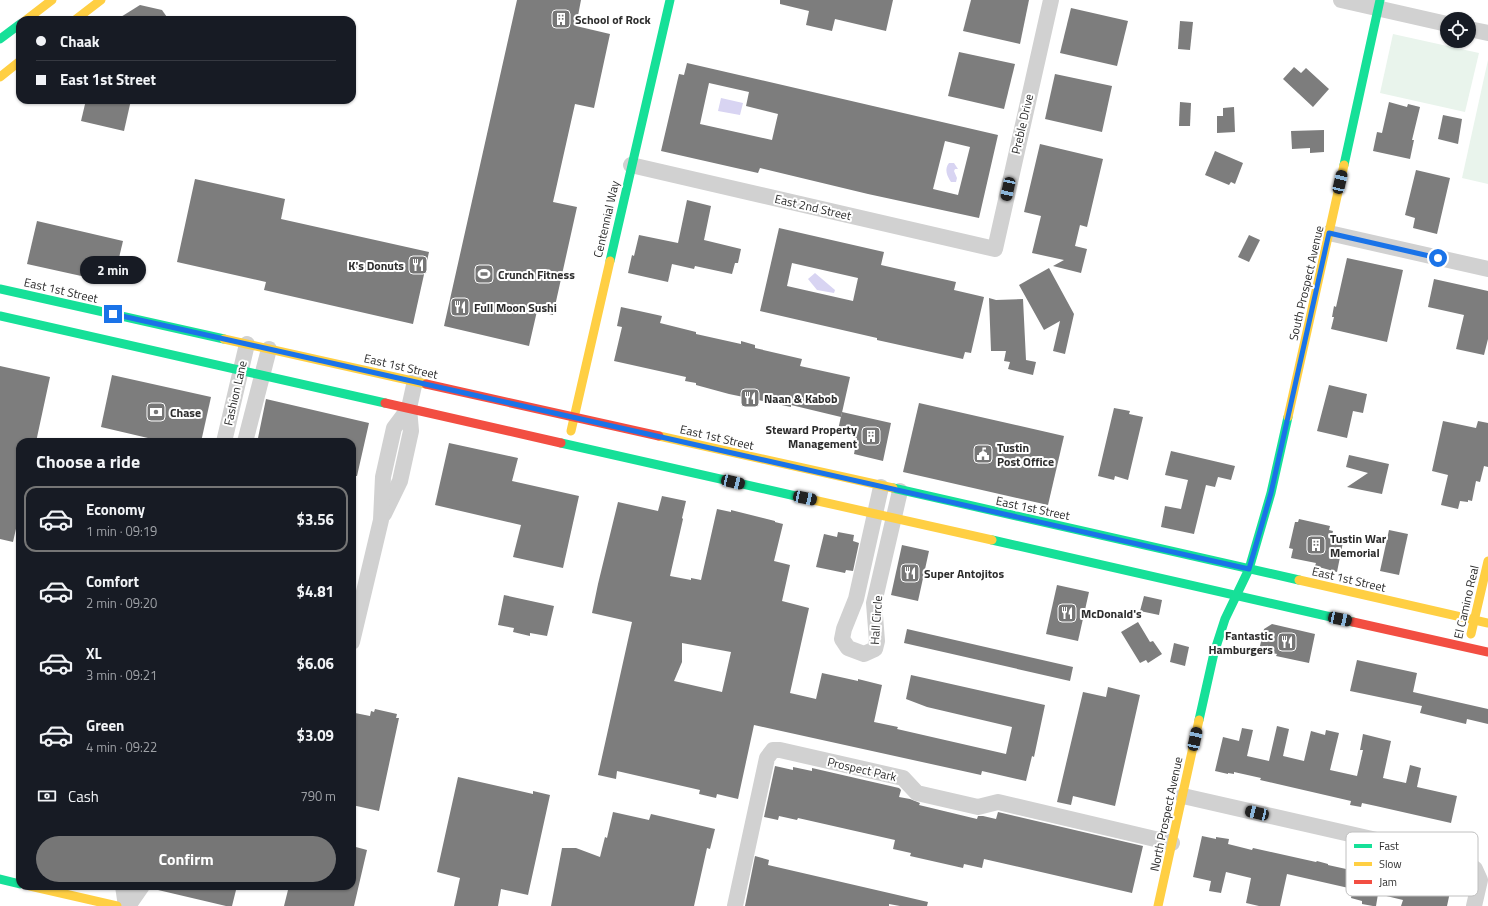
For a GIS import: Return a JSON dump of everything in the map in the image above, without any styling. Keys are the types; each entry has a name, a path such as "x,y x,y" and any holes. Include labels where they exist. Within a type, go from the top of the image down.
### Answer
{"main road":[{"path":"31,16 52,0"},
{"path":"80,16 101,0"},
{"name":"Centennial Way","path":"568,444 670,0"},
{"name":"South Prospect Avenue","path":"1249,569 1271,493 1379,4"},
{"path":"0,39 16,27"},
{"path":"0,77 16,64"},
{"name":"East 1st Street","path":"0,289 1488,623"},
{"path":"0,316 1488,652"},
{"name":"El Camino Real","path":"1468,648 1488,561"},
{"name":"North Prospect Avenue","path":"1158,906 1214,653 1225,619 1249,569"},
{"path":"0,879 16,883"},
{"path":"47,890 117,906"}],"street":[{"name":"Preble Drive","path":"995,248 1051,0"},
{"path":"1341,0 1379,4 1440,22"},
{"path":"1476,30 1488,33"},
{"name":"East 2nd Street","path":"631,165 995,248"},
{"path":"1329,233 1488,269"},
{"name":"Fashion Lane","path":"225,438 247,344"},
{"name":"Fashion Lane","path":"246,438 269,349"},
{"path":"356,625 381,520 383,476 394,428 409,408 415,381"},
{"name":"Hall Circle","path":"881,487 856,599 844,629 842,639 848,648 854,652 864,654 875,649 877,641 874,603 900,491"},
{"name":"Prospect Park","path":"735,906 767,758 773,750 780,750 903,778 917,793 978,807 998,802 1172,843"},
{"path":"1183,796 1346,833"},
{"path":"1478,874 1480,880 1478,889"},
{"path":"124,890 127,906"},
{"path":"127,906 139,890"},
{"path":"1474,906 1476,896"}],"shaded area":[{"path":"1393,34 1440,44 1440,48 1456,48 1479,53 1465,112 1380,93"},
{"path":"1488,60 1488,184 1462,178"},
{"path":"721,98 743,103 740,115 718,111"},
{"path":"949,163 954,163 958,169 955,169 954,171 957,178 956,182 951,182 947,175 946,170"},
{"path":"815,273 835,290 834,293 817,290 808,279"}],"building":[{"path":"517,0 581,0 576,26 610,34 594,108 575,104 553,202 577,207 553,315 537,311 529,346 444,326"},
{"path":"780,0 893,0 886,31 835,19 832,31 806,25 809,11 780,4"},
{"path":"971,0 1029,0 1020,44 963,31"},
{"path":"140,5 162,10 166,16 122,16"},
{"path":"1071,8 1128,21 1117,66 1060,53"},
{"path":"1180,21 1193,22 1190,50 1178,49"},
{"path":"959,52 1015,64 1004,109 948,96"},
{"path":"687,63 998,135 979,218 868,194 760,168 758,173 661,151 679,74 684,75","holes":["709,83 749,92 746,106 778,114 772,140 700,124","945,141 970,147 958,195 933,189"]},
{"path":"1294,67 1301,73 1306,68 1329,89 1313,107 1283,79"},
{"path":"1055,74 1112,86 1102,132 1045,119"},
{"path":"1180,102 1191,103 1190,126 1179,126"},
{"path":"1389,102 1407,107 1408,104 1420,107 1412,140 1414,140 1410,159 1373,151 1377,132 1382,133"},
{"path":"85,104 130,104 124,131 81,121"},
{"path":"1234,107 1235,132 1217,133 1217,116 1223,116 1223,108"},
{"path":"1443,115 1462,119 1458,144 1438,139"},
{"path":"1324,130 1324,152 1310,153 1310,148 1292,149 1291,131"},
{"path":"1040,144 1103,159 1087,227 1080,225 1075,246 1087,249 1081,273 1053,266 1064,260 1032,253 1041,216 1024,212"},
{"path":"1215,151 1243,163 1235,184 1231,182 1229,185 1205,175"},
{"path":"1416,170 1450,178 1437,234 1413,228 1415,218 1405,215"},
{"path":"195,179 285,199 281,219 429,252 413,324 264,290 266,282 177,262"},
{"path":"687,200 711,206 704,240 741,249 738,263 735,263 732,274 695,266 694,269 672,264 668,282 628,273 639,235 678,243"},
{"path":"37,221 123,241 113,283 27,264"},
{"path":"779,228 884,252 881,265 956,282 954,290 984,297 971,353 965,352 963,359 877,340 877,338 760,311","holes":["792,263 858,278 853,301 787,286"]},
{"path":"1249,235 1260,240 1249,262 1238,257"},
{"path":"1347,258 1403,270 1387,342 1331,329 1334,317 1332,317 1334,306 1336,307"},
{"path":"1049,268 1074,314 1065,354 1053,351 1060,321 1044,330 1019,285"},
{"path":"1434,279 1488,291 1488,339 1484,355 1456,349 1464,315 1428,307"},
{"path":"989,298 996,300 1023,299 1026,360 1036,362 1033,375 1008,369 1010,362 1004,361 1006,351 991,351"},
{"path":"621,307 662,316 660,323 696,332 696,334 741,344 741,341 755,345 755,348 802,359 800,366 850,377 841,417 791,405 791,407 729,394 685,381 686,377 614,361 622,327 617,326"},
{"path":"0,366 50,377 37,438 16,438 16,529 13,542 0,539"},
{"name":"Chase","path":"112,375 211,397 202,438 148,438 101,427"},
{"path":"1329,385 1367,394 1363,413 1353,411 1347,438 1317,431"},
{"path":"266,399 369,423 357,476 356,438 258,438"},
{"name":"Tustin Post Office","path":"919,403 1064,436 1048,505 903,472"},
{"path":"1114,408 1130,411 1129,414 1143,417 1128,480 1115,476 1114,480 1098,476"},
{"name":"Steward Property Management","path":"842,412 891,423 883,461 854,454 857,438 854,437 855,434 838,430"},
{"path":"1443,421 1476,428 1478,421 1488,423 1488,467 1484,466 1480,482 1476,481 1472,501 1460,501 1458,509 1441,505 1448,475 1432,471"},
{"path":"449,443 518,458 512,481 579,496 563,568 513,557 521,525 435,505"},
{"path":"1171,451 1235,466 1231,480 1218,477 1215,487 1206,485 1194,534 1161,527 1165,506 1181,509 1188,480 1165,475"},
{"path":"1349,455 1389,464 1382,494 1347,487 1368,473 1346,467"},
{"path":"662,496 686,501 670,576 691,580 691,578 701,580 717,509 731,512 731,510 783,524 774,561 790,565 782,601 809,608 790,693 816,699 822,673 882,685 874,722 898,727 897,729 1006,754 1012,727 927,707 906,699 911,675 1045,705 1034,757 1032,756 1026,781 982,771 981,775 754,725 738,799 717,794 716,798 699,794 700,790 617,771 616,779 598,775 632,622 592,613 598,584 618,502 658,511","holes":["682,643 731,652 722,692 674,681 682,662"]},
{"name":"Tustin War Memorial","path":"1299,519 1330,526 1329,530 1333,531 1331,539 1343,542 1337,572 1315,566 1316,563 1291,558 1293,549 1289,548 1295,522 1298,522"},
{"path":"1389,530 1408,534 1399,575 1380,571"},
{"path":"838,532 854,535 853,541 859,543 853,571 846,570 845,573 816,567 824,534 837,537"},
{"name":"Super Antojitos","path":"902,545 929,551 918,601 891,595"},
{"name":"McDonald's","path":"1057,585 1089,592 1078,641 1046,634"},
{"path":"504,595 554,606 547,636 530,633 530,636 513,632 514,628 498,625"},
{"path":"1144,596 1162,600 1159,615 1140,611"},
{"path":"1138,622 1150,642 1153,641 1162,654 1148,663 1146,660 1140,663 1121,632"},
{"name":"Fantastic Hamburgers","path":"1272,624 1315,634 1309,663 1276,656 1277,654 1259,650 1264,629"},
{"path":"907,629 1073,667 1070,681 904,643"},
{"path":"1174,643 1189,647 1185,666 1170,662"},
{"path":"1357,660 1417,673 1413,692 1488,709 1488,724 1467,719 1466,724 1420,713 1422,706 1350,691"},
{"path":"1108,687 1140,695 1115,806 1073,796 1071,805 1057,802 1083,692 1106,697"},
{"path":"375,709 397,714 396,718 399,718 379,811 356,806 356,713 370,716 371,711 374,712"},
{"path":"1277,726 1289,729 1283,756 1304,761 1311,731 1325,735 1326,730 1339,733 1330,770 1357,776 1363,750 1360,750 1363,734 1391,741 1383,778 1406,783 1410,765 1421,768 1417,787 1457,796 1451,823 1362,803 1361,807 1350,805 1351,801 1260,780 1261,778 1234,772 1234,774 1228,774 1215,771 1223,737 1239,741 1242,728 1253,730 1247,756 1269,761"},
{"path":"775,766 793,770 793,767 812,771 812,768 899,788 901,790 899,797 920,803 919,805 977,819 978,816 983,816 996,819 998,812 1143,846 1132,893 984,859 982,868 964,864 963,868 910,856 911,853 893,849 895,840 798,818 797,820 779,816 778,820 764,817"},
{"path":"458,777 533,794 533,791 550,795 528,895 501,889 498,906 454,906 460,878 437,872"},
{"path":"613,812 649,820 651,814 715,829 710,849 707,848 694,906 551,906 562,848 576,848 600,857 605,837 607,838"},
{"path":"1202,836 1216,839 1216,837 1229,839 1228,844 1252,850 1253,848 1317,861 1346,869 1346,887 1287,874 1280,906 1259,906 1246,903 1251,878 1226,872 1221,893 1209,891 1211,881 1193,877"},
{"path":"356,847 367,850 354,906 284,906 288,890 356,890"},
{"path":"755,856 769,860 768,865 928,902 927,906 900,906 889,904 889,906 745,906"},
{"path":"158,890 236,890 232,906 226,906"},
{"path":"1351,896 1378,896 1376,906 1362,904 1362,901 1351,898"},
{"path":"1386,896 1449,896 1447,906 1401,906 1403,900"}],"traffic: fast":[{"path":"610,261 670,0"},
{"path":"1344,165 1380,0"},
{"path":"0,39 16,27"},
{"path":"0,289 224,339"},
{"path":"0,316 385,403"},
{"path":"1199,720 1214,653 1225,619 1249,569 1271,493 1288,417"},
{"path":"561,443 800,497"},
{"path":"893,488 1299,580"},
{"path":"992,540 1353,622"},
{"path":"0,879 16,883"}],"traffic: slow":[{"path":"31,16 52,0"},
{"path":"80,16 101,0"},
{"path":"0,77 16,64"},
{"path":"1288,417 1344,165"},
{"path":"571,431 610,261"},
{"path":"224,339 426,384"},
{"path":"659,436 893,488"},
{"path":"800,497 992,540"},
{"path":"1471,634 1488,561"},
{"path":"1299,580 1488,623"},
{"path":"1158,906 1199,720"},
{"path":"47,890 117,906"}],"traffic: jam":[{"path":"426,384 659,436"},
{"path":"385,403 561,443"},
{"path":"1353,622 1488,652"}],"place":[{"name":"School of Rock","path":"561,19"},
{"name":"K's Donuts","path":"418,265"},
{"name":"Crunch Fitness","path":"484,274"},
{"name":"Full Moon Sushi","path":"460,307"},
{"name":"Naan & Kabob","path":"750,398"},
{"name":"Chase","path":"156,412"},
{"name":"Steward Property Management","path":"871,436"},
{"name":"Tustin Post Office","path":"983,454"},
{"name":"Tustin War Memorial","path":"1316,545"},
{"name":"Super Antojitos","path":"910,573"},
{"name":"McDonald's","path":"1067,613"},
{"name":"Fantastic Hamburgers","path":"1287,642"}],"route":[{"path":"113,314 1249,569 1271,493 1329,233 1438,258"}]}
